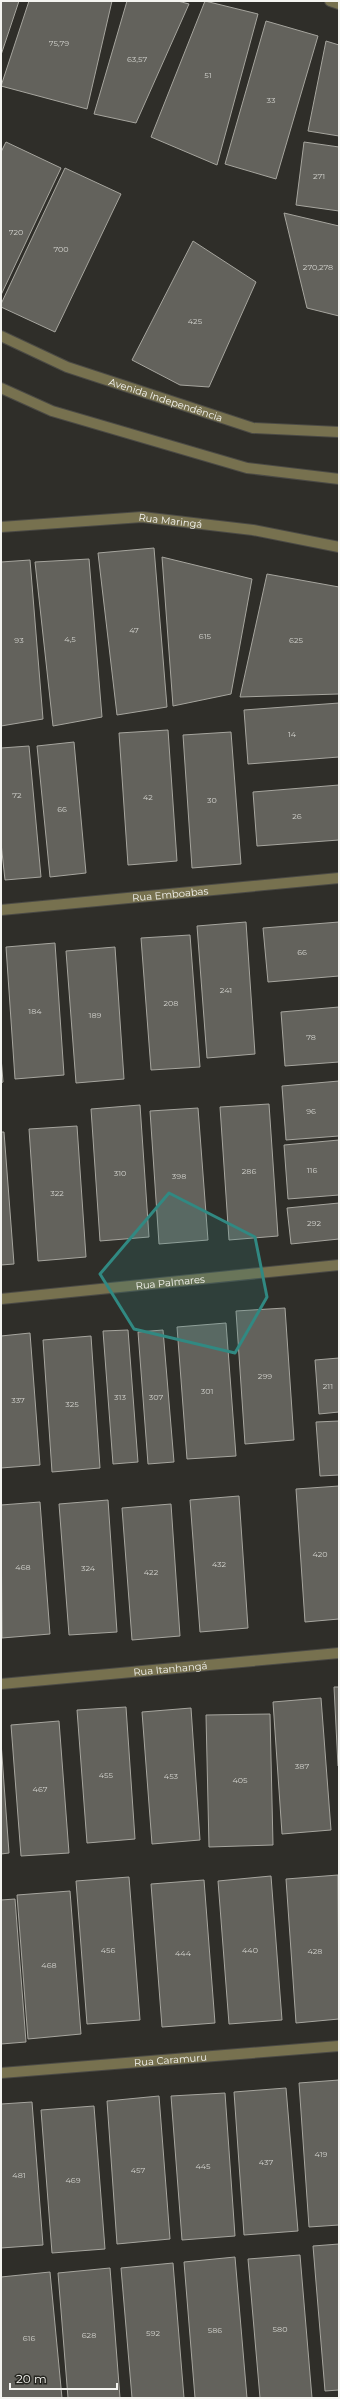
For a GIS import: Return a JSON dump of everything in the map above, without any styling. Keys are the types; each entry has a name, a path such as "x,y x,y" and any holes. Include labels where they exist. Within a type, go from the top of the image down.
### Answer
{"street":[{"path":"330,1 339,4"},
{"name":"Avenida Independência","path":"1,336 67,366 253,428 339,432"},
{"path":"1,388 52,411 247,468 339,479"},
{"name":"Rua Maringá","path":"1,527 142,517 253,530 339,547"},
{"name":"Rua Emboabas","path":"1,910 339,878"},
{"name":"Rua Palmares","path":"1,1299 339,1265"},
{"name":"Rua Itanhangá","path":"1,1684 339,1653"},
{"name":"Rua Caramuru","path":"1,2073 339,2046"}],"highlighted area":[{"path":"169,1193 255,1237 267,1297 235,1353 134,1329 100,1274"}],"building":[{"path":"1,1 19,1 1,55"},
{"path":"29,1 112,1 87,109 1,86"},
{"path":"127,1 178,1 189,4 136,123 94,114"},
{"path":"205,1 258,14 217,165 151,137"},
{"path":"266,21 318,36 276,179 225,164"},
{"path":"326,41 339,45 339,136 308,131"},
{"path":"6,142 61,168 1,295 1,152"},
{"path":"304,142 339,147 339,211 296,205"},
{"path":"65,168 121,194 55,332 1,307 1,304"},
{"path":"284,213 339,226 339,316 307,308"},
{"path":"193,241 256,282 209,387 180,385 132,360"},
{"path":"154,548 167,707 117,715 98,553"},
{"path":"162,557 252,579 231,694 173,706"},
{"path":"89,559 102,717 53,726 35,562"},
{"path":"30,560 43,719 1,726 1,562"},
{"path":"267,574 339,587 339,694 240,697"},
{"path":"339,703 339,757 248,764 244,710"},
{"path":"168,730 177,861 128,865 119,733"},
{"path":"231,732 241,864 192,868 183,735"},
{"path":"74,742 86,873 50,877 37,746"},
{"path":"29,746 41,877 5,880 1,843 1,748"},
{"path":"339,785 339,840 257,846 253,792"},
{"path":"246,922 255,1054 207,1058 197,926"},
{"path":"339,922 339,976 268,982 263,928"},
{"path":"190,935 200,1067 151,1070 141,938"},
{"path":"55,943 64,1075 15,1079 6,947"},
{"path":"115,947 124,1079 76,1083 66,951"},
{"path":"339,1007 339,1062 285,1066 281,1012"},
{"path":"1,1057 3,1082 1,1083"},
{"path":"339,1081 339,1136 286,1140 282,1086"},
{"path":"269,1104 278,1236 229,1240 220,1107"},
{"path":"140,1105 149,1237 100,1241 91,1109"},
{"path":"198,1108 208,1240 159,1244 150,1111"},
{"path":"77,1126 86,1257 38,1261 29,1129"},
{"path":"1,1132 4,1132 14,1264 1,1265"},
{"path":"339,1140 339,1195 288,1199 284,1145"},
{"path":"339,1203 339,1239 291,1244 287,1208"},
{"path":"285,1308 294,1440 245,1444 236,1311"},
{"path":"226,1323 236,1456 187,1459 177,1327"},
{"path":"128,1330 138,1462 113,1464 103,1331"},
{"path":"163,1330 174,1462 148,1464 138,1332"},
{"path":"30,1333 40,1465 1,1468 1,1336"},
{"path":"91,1336 100,1468 52,1472 43,1340"},
{"path":"339,1358 339,1412 319,1414 315,1360"},
{"path":"339,1421 339,1475 320,1476 316,1422"},
{"path":"339,1486 339,1619 305,1622 296,1489"},
{"path":"239,1496 248,1628 200,1632 190,1500"},
{"path":"108,1500 117,1632 69,1635 59,1504"},
{"path":"40,1502 50,1634 2,1638 1,1505"},
{"path":"171,1504 180,1636 132,1640 122,1508"},
{"path":"334,1687 339,1687 339,1766 338,1766"},
{"path":"321,1698 331,1830 282,1834 273,1702"},
{"path":"126,1707 135,1839 87,1843 77,1710"},
{"path":"191,1708 200,1840 152,1844 142,1712"},
{"path":"270,1714 273,1845 209,1847 206,1715"},
{"path":"59,1721 69,1853 21,1856 11,1725"},
{"path":"1,1742 9,1853 1,1854"},
{"path":"338,1875 339,2019 296,2023 286,1879"},
{"path":"271,1876 282,2020 229,2024 218,1881"},
{"path":"129,1877 140,2020 87,2024 76,1881"},
{"path":"204,1880 215,2023 162,2027 151,1884"},
{"path":"70,1891 81,2034 28,2039 17,1895"},
{"path":"15,1899 26,2042 1,2044 1,1900"},
{"path":"339,2080 339,2225 309,2227 299,2083"},
{"path":"286,2088 298,2231 244,2235 234,2092"},
{"path":"225,2093 235,2236 182,2240 171,2096"},
{"path":"159,2096 170,2239 117,2244 107,2101"},
{"path":"32,2102 43,2245 1,2248 1,2104"},
{"path":"94,2106 105,2249 52,2253 41,2110"},
{"path":"339,2244 339,2390 325,2391 313,2246"},
{"path":"300,2255 312,2398 260,2398 248,2259"},
{"path":"235,2257 247,2398 195,2398 184,2262"},
{"path":"173,2263 184,2398 132,2398 121,2268"},
{"path":"110,2268 120,2398 68,2398 58,2273"},
{"path":"50,2272 62,2398 1,2398 1,2277"}]}
